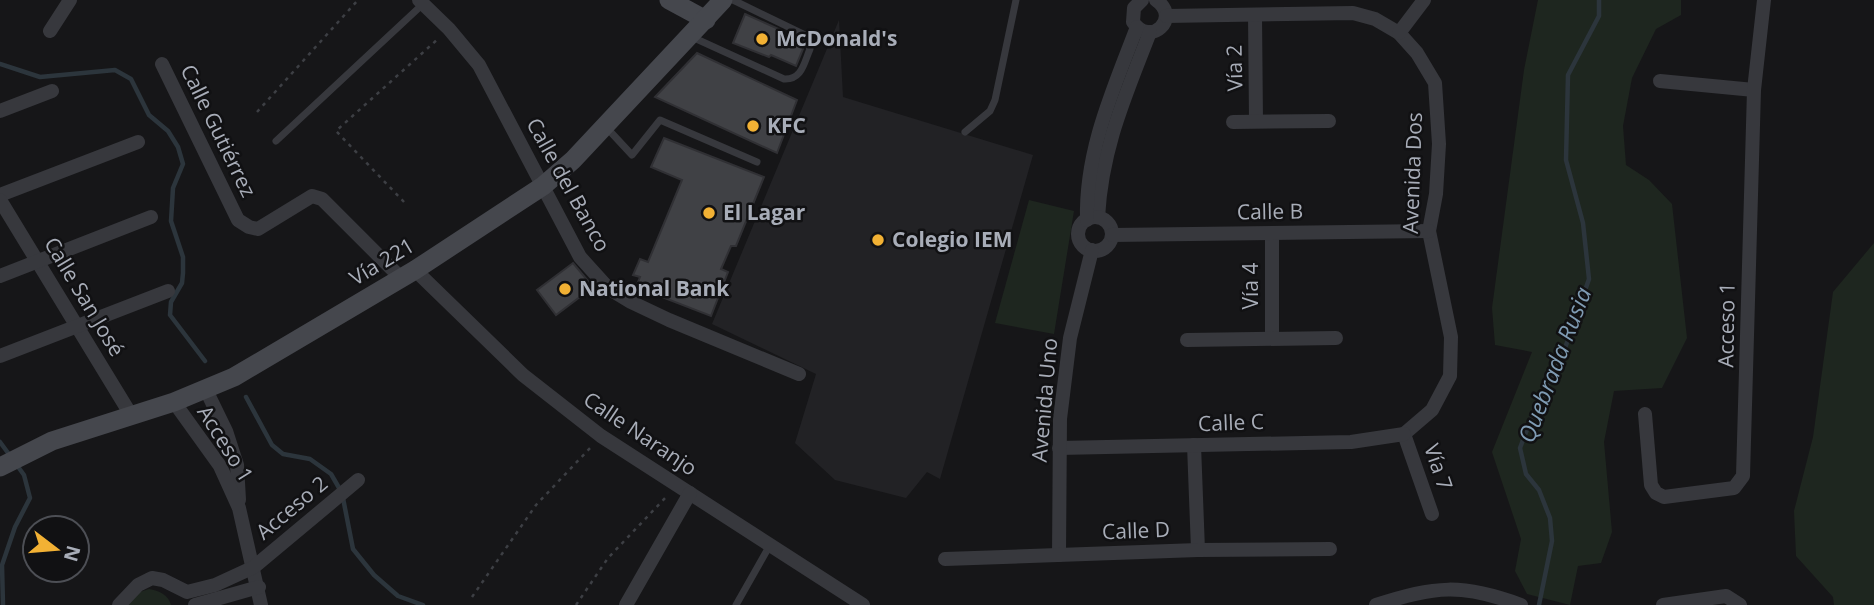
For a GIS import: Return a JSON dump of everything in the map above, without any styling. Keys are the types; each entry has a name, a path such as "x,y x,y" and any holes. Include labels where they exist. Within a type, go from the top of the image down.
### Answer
{"main road":[{"path":"669,0 706,20"},
{"name":"Vía 221","path":"0,467 52,441 174,402 234,377 408,274 542,186 573,160 723,0"}],"street":[{"path":"50,31 70,0"},
{"path":"1143,30 1158,30 1164,24 1164,8 1158,0"},
{"path":"1166,16 1255,15 1306,7 1353,13 1375,19 1399,33 1424,0"},
{"name":"Acceso 1","path":"1645,414 1651,485 1656,494 1664,497 1734,488 1740,484 1743,476 1748,352 1754,90 1763,0"},
{"path":"1139,1 1132,15 1143,30"},
{"name":"Calle del Banco","path":"421,2 449,29 479,65 580,257 608,288 669,320 799,374"},
{"name":"Vía 2","path":"1255,15 1256,121"},
{"path":"1093,218 1087,198 1091,159 1099,128 1143,30"},
{"name":"Avenida Dos","path":"1399,33 1418,53 1435,83 1439,144 1436,194 1429,231 1451,337 1450,376 1432,410 1404,434"},
{"name":"Calle Gutiérrez","path":"162,64 239,220 258,229 312,196 322,199 408,274"},
{"path":"1660,81 1754,90"},
{"path":"0,111 52,91"},
{"path":"1233,122 1329,121"},
{"path":"0,195 138,142"},
{"name":"Calle San José","path":"0,200 131,415"},
{"path":"0,276 151,217"},
{"path":"1093,218 1105,220 1111,226 1112,235 1110,243 1104,249 1092,250 1083,246 1079,234 1080,227 1093,218"},
{"name":"Calle B","path":"1112,235 1429,231"},
{"name":"Vía 4","path":"1272,234 1272,338"},
{"name":"Avenida Uno","path":"1059,555 1060,419 1070,338 1092,250"},
{"name":"Calle Naranjo","path":"408,274 523,375 601,436 863,605"},
{"path":"0,356 168,291"},
{"path":"1187,340 1336,338"},
{"name":"Acceso 1","path":"206,390 226,431 237,465 239,508"},
{"name":"Acceso 1","path":"174,402 220,466 239,508 261,605"},
{"name":"Calle C","path":"1059,448 1351,442 1404,434"},
{"name":"Vía 7","path":"1404,434 1432,514"},
{"path":"1194,445 1198,550"},
{"name":"Acceso 2","path":"119,605 138,585 152,578 163,580 187,592 215,585 254,567 358,480"},
{"path":"625,605 684,489"},
{"name":"Calle D","path":"945,559 1198,550 1330,549"},
{"path":"195,605 259,587"},
{"path":"1376,605 1424,592 1457,588 1489,593 1517,603"},
{"path":"1663,605 1726,596 1740,605"}],"lane":[{"path":"691,36 784,79 796,77 810,49 805,35 733,0"},
{"path":"965,132 990,111 995,100 1016,0"},
{"path":"276,141 421,2"},
{"path":"628,164 660,120 757,162"},
{"path":"605,126 632,155"},
{"path":"736,605 771,545"}],"path":[{"path":"257,112 358,0"},
{"path":"404,202 336,131 449,29"},
{"path":"472,597 536,505 601,436"},
{"path":"576,605 608,558 684,489"}],"shaded area":[{"path":"1538,0 1681,0 1681,15 1656,29 1632,78 1623,126 1626,165 1649,180 1672,204 1687,338 1662,388 1614,391 1604,442 1612,532 1601,563 1578,566 1570,605 1527,594 1515,571 1521,539 1492,452 1532,352 1495,345 1492,308 1524,70"},
{"name":"Colegio IEM","path":"839,20 843,97 1033,155 940,479 927,472 906,498 835,480 795,443 816,374 712,324"},
{"path":"1029,200 1074,211 1054,334 995,323"},
{"path":"1874,243 1874,605 1834,605 1833,597 1796,556 1794,511 1813,437 1833,292"},
{"path":"149,589 163,594 171,605 125,605 140,592"}],"building":[{"name":"McDonald's","path":"745,14 783,31 781,35 802,44 803,49 796,66 733,43"},
{"name":"KFC","path":"697,53 797,100 777,153 655,97"},
{"name":"El Lagar","path":"664,138 764,177 736,246 731,246 721,269 728,272 711,316 636,287 640,277 633,275 640,259 648,262 682,180 651,167"},
{"name":"National Bank","path":"573,263 593,287 556,315 537,290"}],"waterway":[{"name":"Quebrada Rusia","path":"1539,605 1552,541 1550,518 1539,490 1526,474 1520,448 1563,354 1589,279 1583,223 1566,160 1568,75 1599,16 1599,0"},
{"path":"0,64 40,77 115,70 131,79 149,115 168,131 178,147 183,164 173,188 171,221 183,257 183,273 182,283 171,302 170,315 205,361"},
{"path":"246,397 272,445 283,454 310,459 331,474 342,493 353,549 374,575 398,596 423,605"},
{"path":"0,442 11,457"},
{"path":"3,605 2,565 15,527 30,498 24,475 16,464"}],"place":[{"name":"McDonald's","path":"762,39"},
{"name":"KFC","path":"753,126"},
{"name":"El Lagar","path":"709,213"},
{"name":"Colegio IEM","path":"878,240"},
{"name":"National Bank","path":"565,289"}]}
